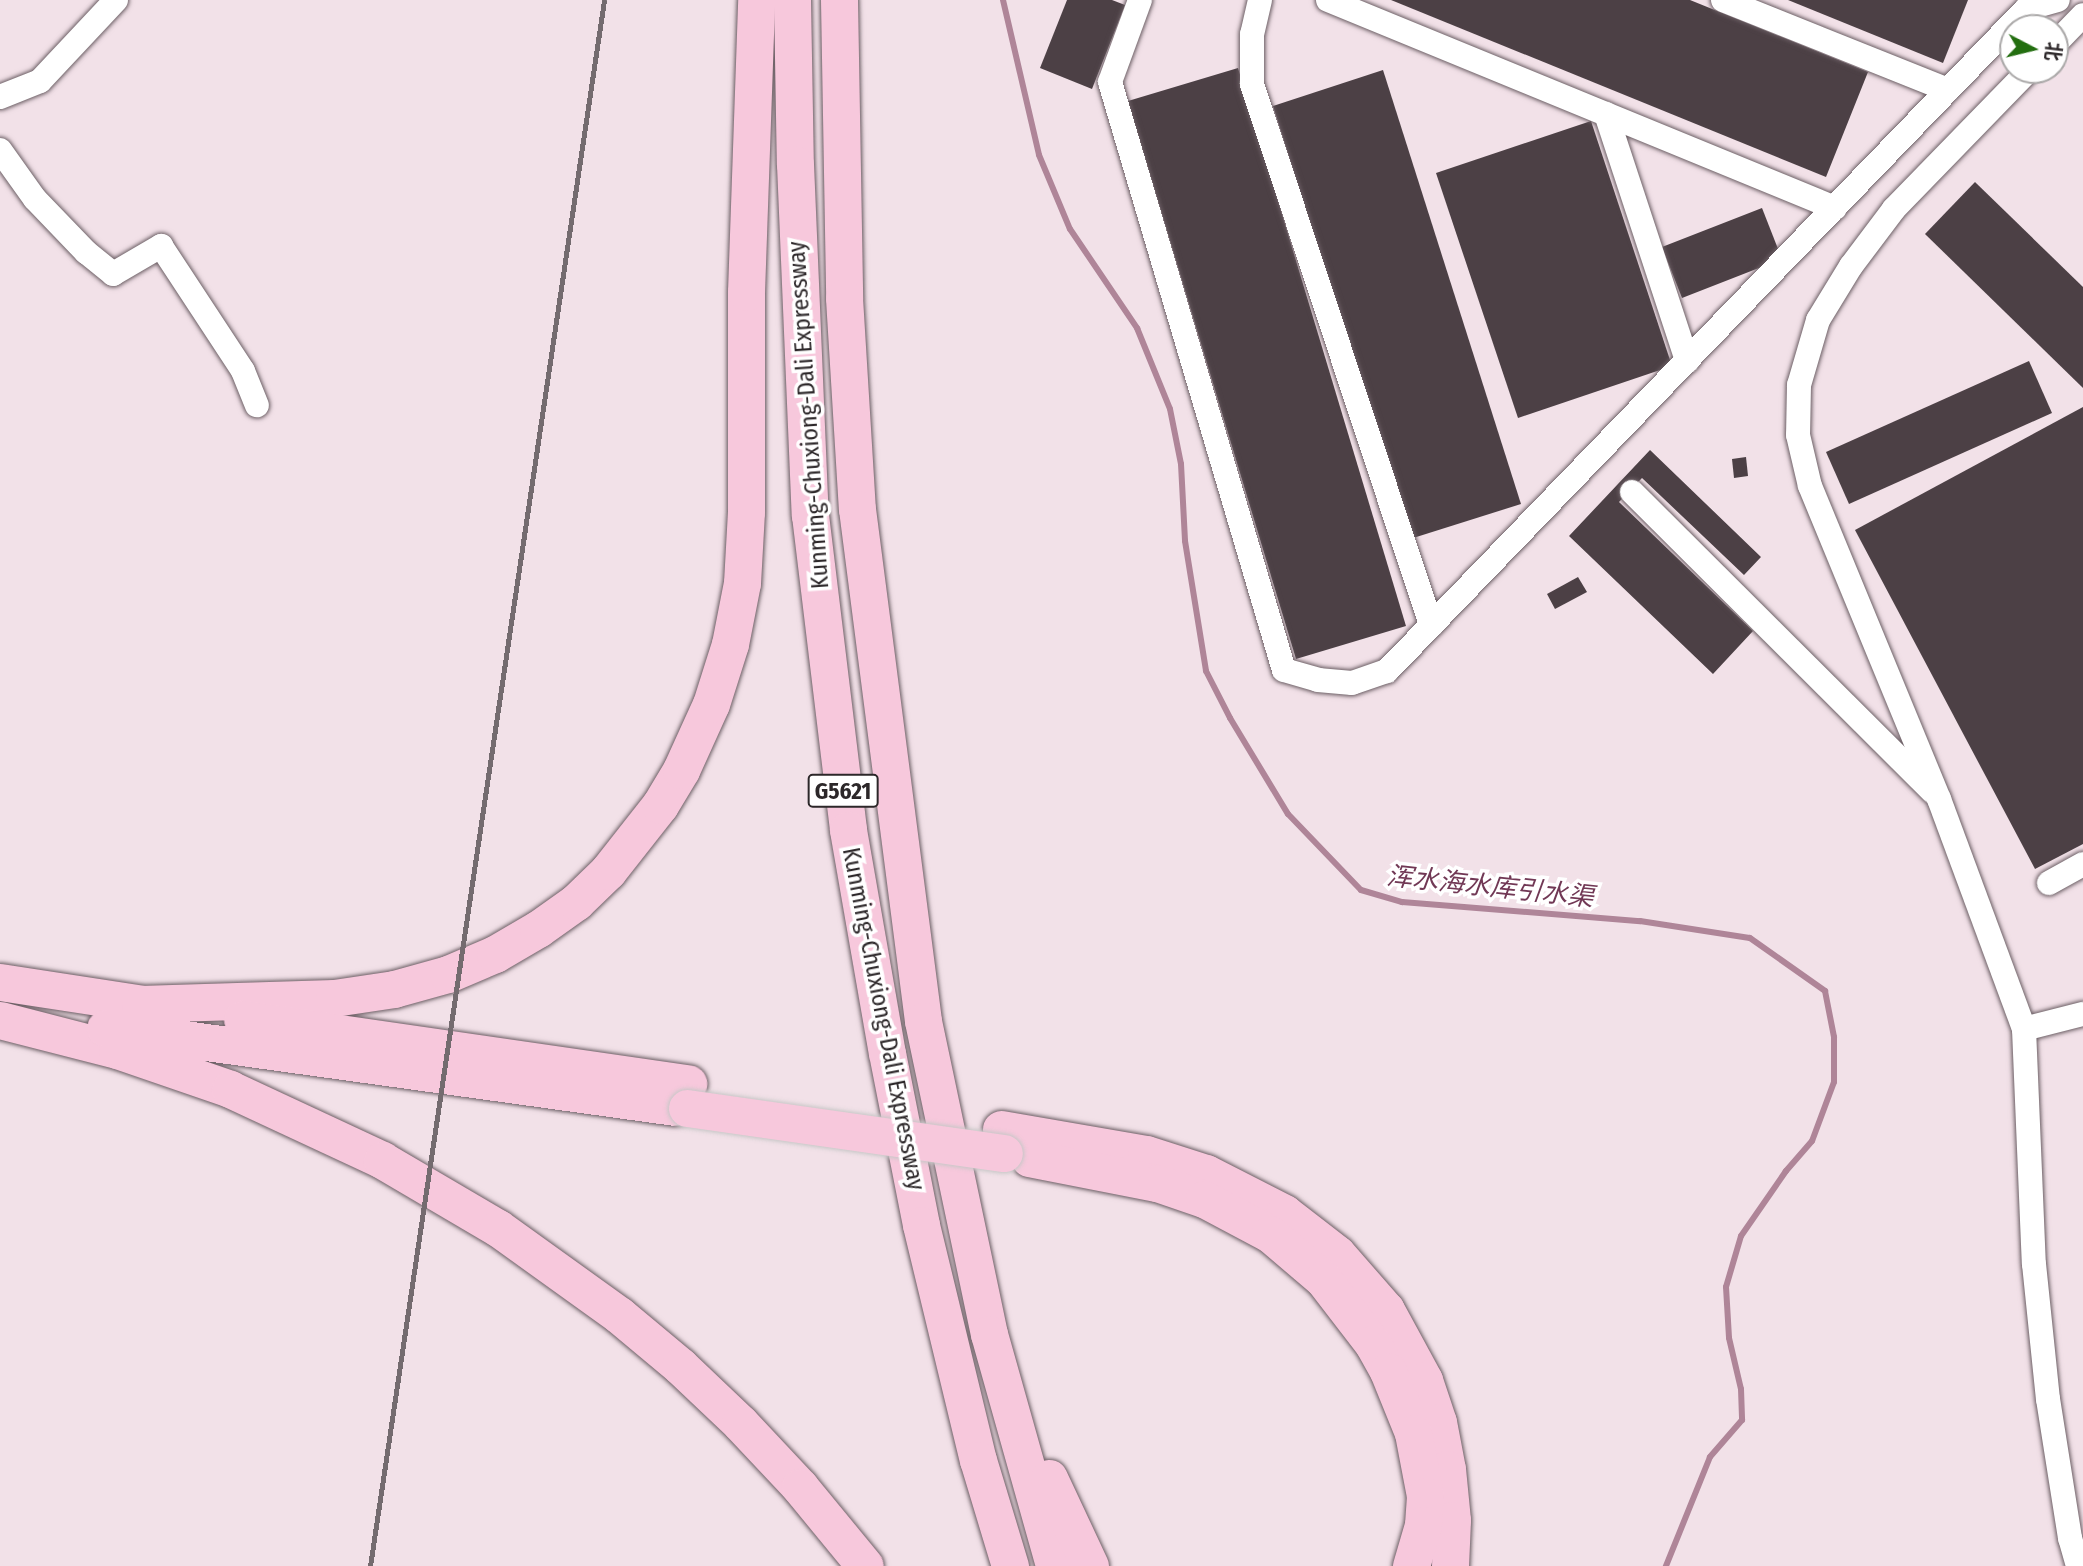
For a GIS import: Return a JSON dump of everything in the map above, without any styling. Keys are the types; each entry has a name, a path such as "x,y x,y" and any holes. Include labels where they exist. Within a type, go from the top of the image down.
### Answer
{"highway":[{"path":"140,1004 334,998 394,989 447,974 506,948 576,902 608,871 660,805 681,770 711,704 730,645 742,583 746,512 746,292 756,0"},
{"name":"Kunming-Chuxiong-Dali Expressway","path":"792,0 795,164 810,515 848,830 887,1053 921,1225 978,1460 1010,1566"},
{"name":"Kunming-Chuxiong-Dali Expressway","path":"839,0 844,298 857,509 923,1021 989,1334 1054,1566"},
{"path":"0,982 687,1096"},
{"path":"0,1014 687,1096 1002,1141 1146,1154 1206,1173 1284,1213 1337,1255 1386,1310 1424,1380 1438,1422 1447,1469 1452,1520 1450,1566"},
{"path":"0,1020 117,1050 242,1094 382,1160 486,1220 558,1269 680,1366 740,1423 800,1487 865,1566"},
{"path":"1002,1141 1204,1199 1270,1234 1323,1279 1373,1344 1388,1371 1413,1433 1425,1496 1423,1525 1411,1566"},
{"path":"989,1334 1090,1566"}],"street":[{"path":"0,97 40,80 116,0"},
{"path":"1140,0 1110,82 1284,670 1318,680 1352,683 1387,671 1948,90 2016,9 2058,0"},
{"path":"1260,0 1252,34 1252,84 1431,625"},
{"path":"1328,0 1835,208"},
{"path":"1723,0 1948,90"},
{"path":"2069,30 2083,15"},
{"path":"2015,84 1894,209 1851,266 1818,320 1799,385 1798,435 1810,486 1940,799 2024,1029 2034,1264 2048,1399 2070,1538 2078,1566"},
{"path":"1606,114 1686,361"},
{"path":"0,150 35,199 86,252 113,274 161,246 243,371 257,405"},
{"path":"1632,492 1940,799"},
{"path":"2049,883 2083,864"},
{"path":"2024,1029 2083,1014"}],"building":[{"path":"1067,0 1112,0 1125,5 1092,89 1040,68"},
{"path":"1391,0 1690,0 1868,72 1826,177"},
{"path":"1788,0 1968,0 1943,63"},
{"path":"1238,68 1406,626 1296,659 1128,101"},
{"path":"1383,70 1521,504 1410,539 1273,106"},
{"path":"1591,121 1672,366 1518,418 1436,173"},
{"path":"1975,182 2083,287 2083,388 1925,234"},
{"path":"1762,208 1782,259 1682,298 1662,247"},
{"path":"2029,361 2052,413 1849,504 1826,452"},
{"path":"2083,407 2083,844 2035,869 1855,530"},
{"path":"1650,450 1761,557 1744,575 1642,478 1619,502 1753,631 1713,674 1569,536"},
{"path":"1746,457 1748,476 1734,478 1732,459"},
{"path":"1578,577 1587,592 1555,609 1547,594"}],"waterway":[{"name":"浑水海水库引水渠","path":"1003,0 1039,155 1070,229 1137,328 1170,409 1181,464 1185,541 1206,671 1230,718 1288,814 1361,890 1402,902 1640,921 1750,938 1825,991 1834,1037 1834,1082 1812,1141 1786,1171 1741,1236 1726,1287 1729,1338 1741,1389 1742,1420 1710,1457 1666,1566"}],"railway":[{"path":"370,1566 604,0"}]}
